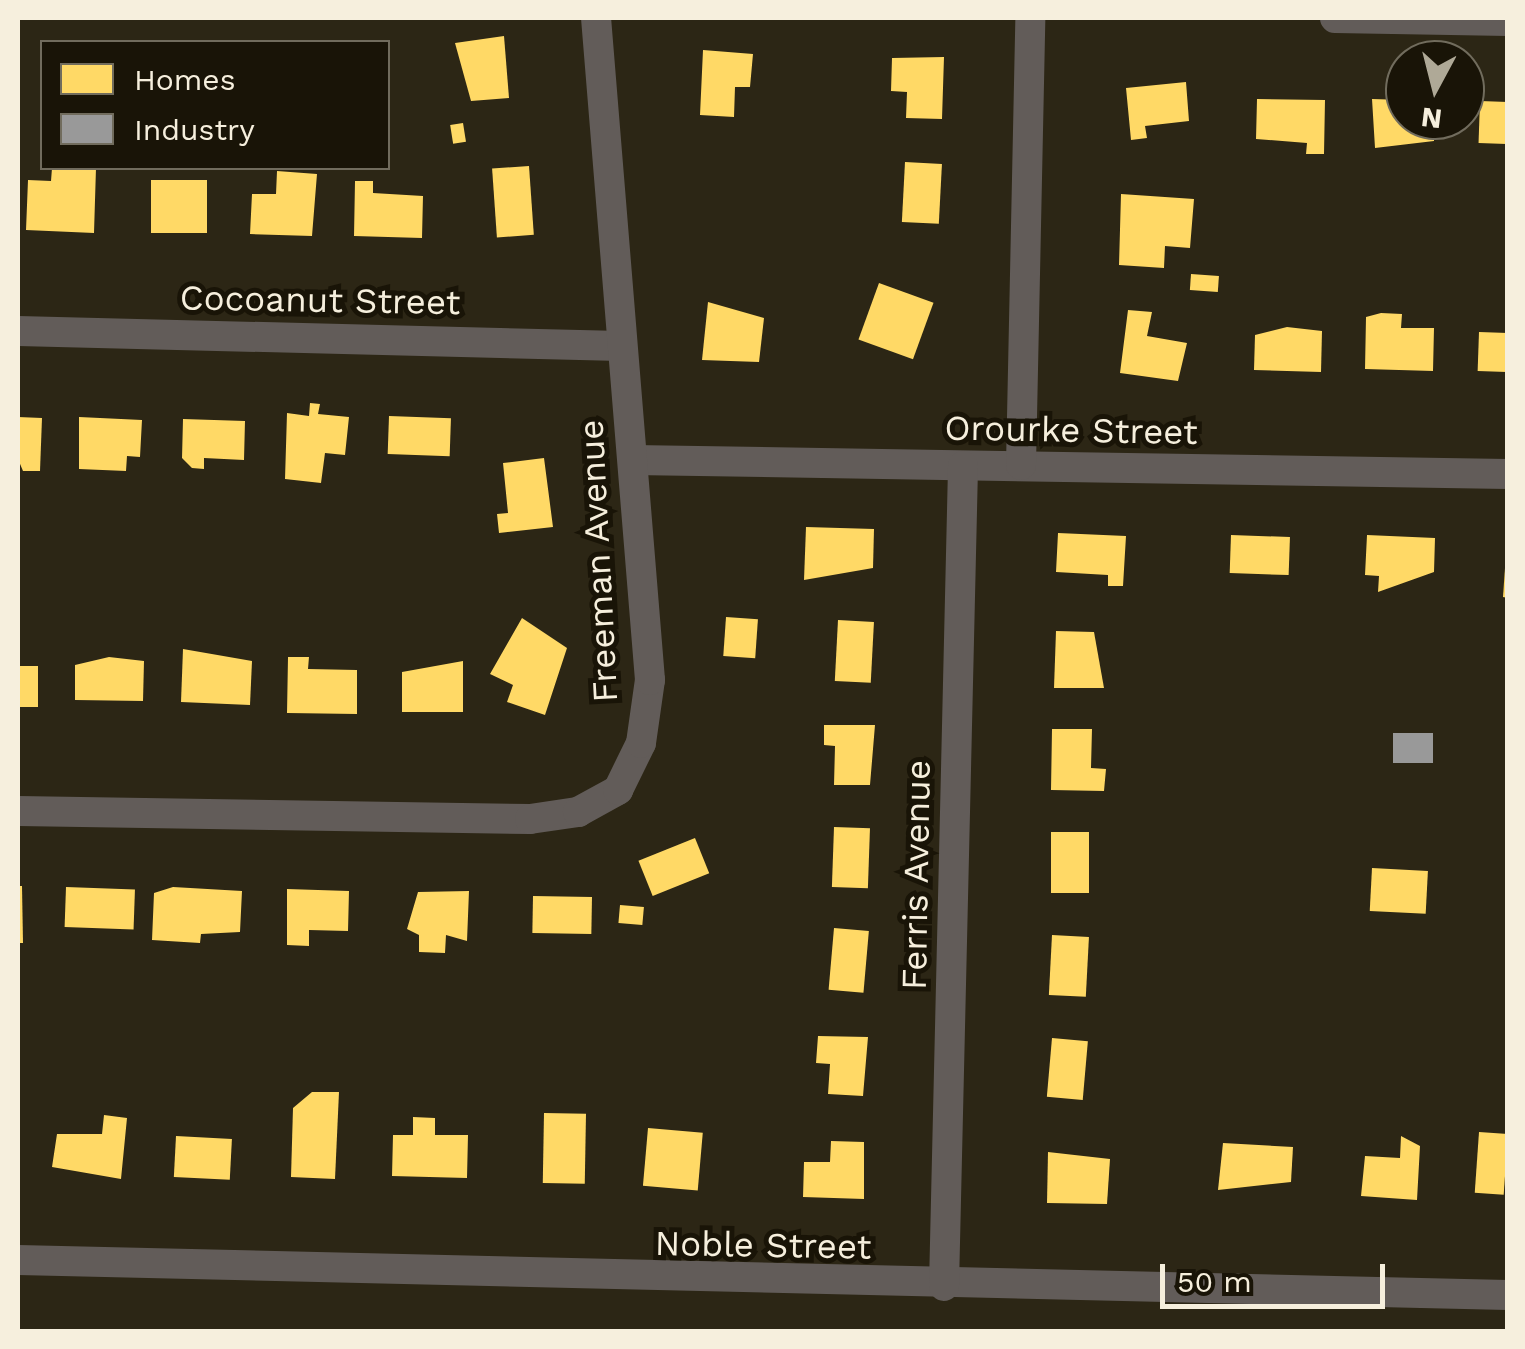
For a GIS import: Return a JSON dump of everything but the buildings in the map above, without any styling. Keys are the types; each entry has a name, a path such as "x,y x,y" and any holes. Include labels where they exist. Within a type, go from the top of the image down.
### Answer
{"street":[{"name":"Freeman Avenue","path":"18,810 530,819 578,812 618,790 641,744 650,680 596,18"},
{"path":"1021,466 1030,18"},
{"path":"1335,18 1508,21"},
{"name":"Cocoanut Street","path":"18,331 621,346"},
{"name":"Orourke Street","path":"633,460 1508,474"},
{"name":"Ferris Avenue","path":"944,1286 963,466"},
{"name":"Noble Street","path":"18,1260 944,1286 1508,1295"}]}
